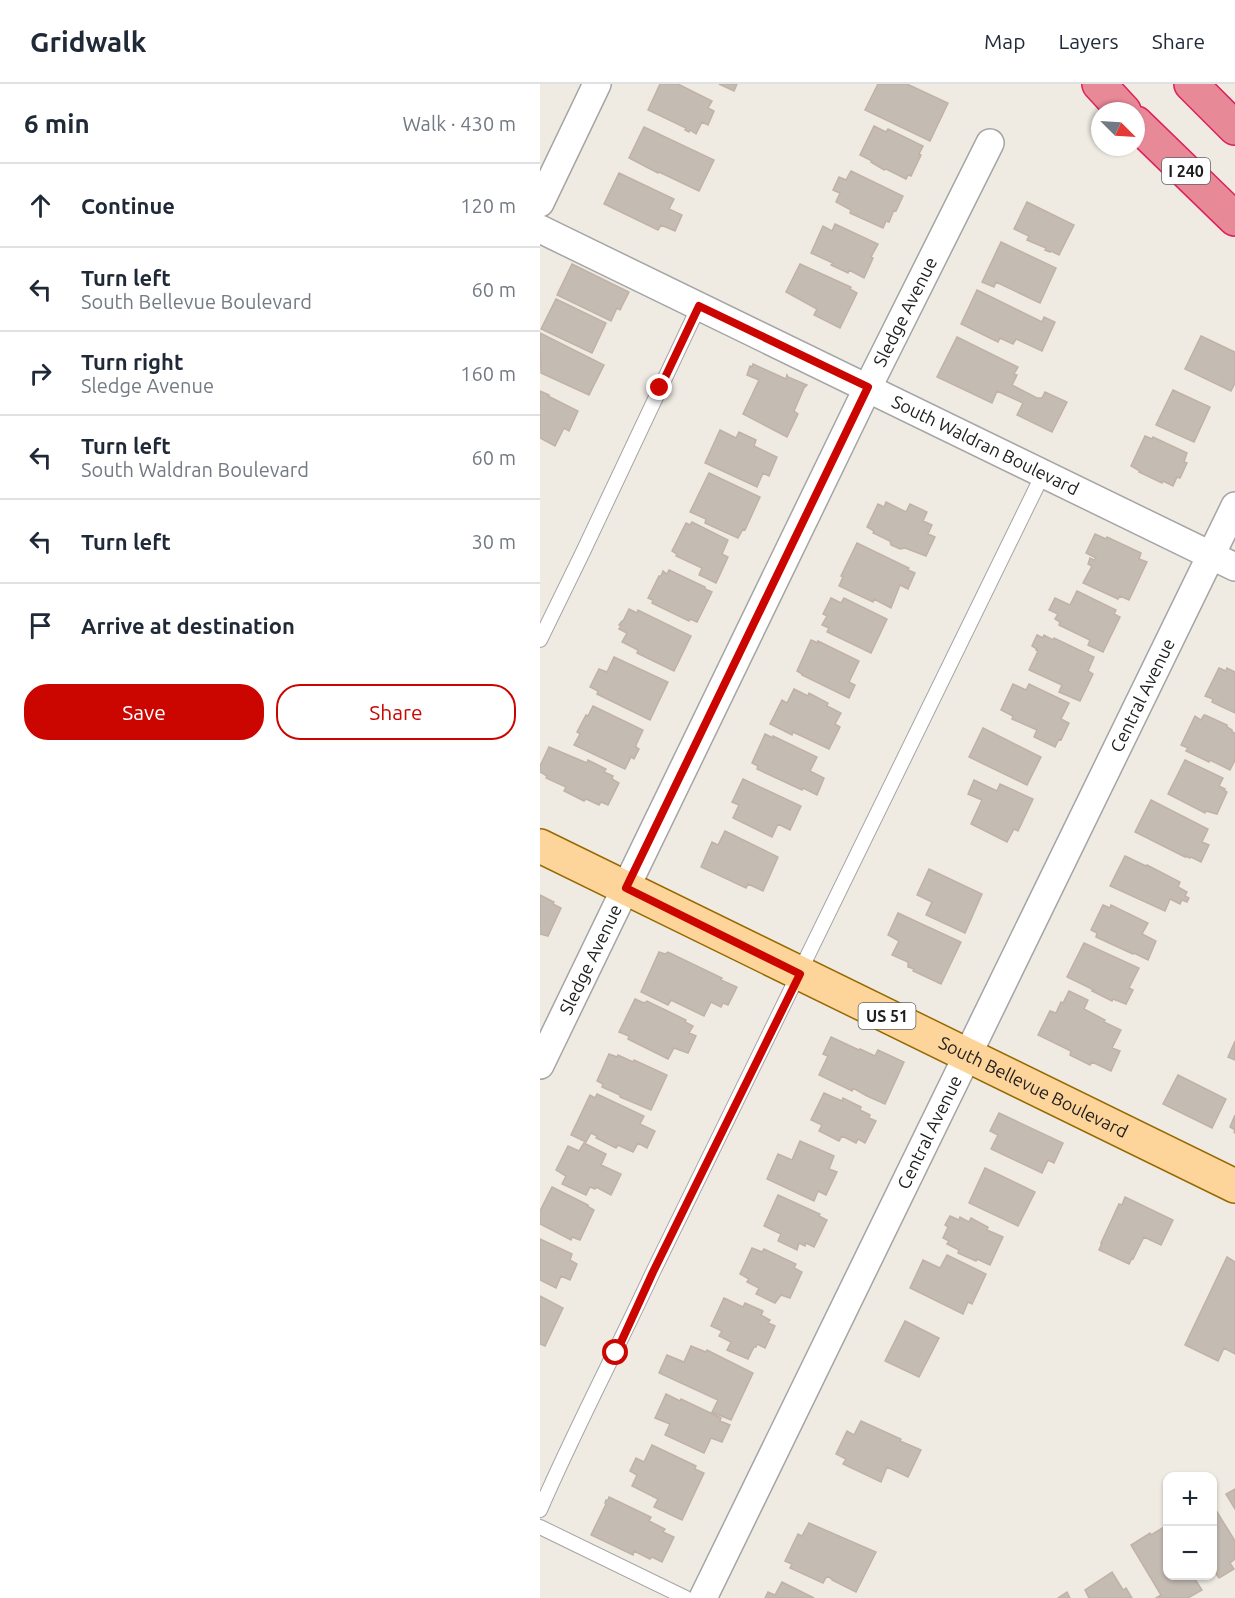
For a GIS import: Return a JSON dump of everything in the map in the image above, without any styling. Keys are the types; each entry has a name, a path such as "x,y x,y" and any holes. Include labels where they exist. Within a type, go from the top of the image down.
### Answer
{"highway":[{"path":"1099,84 1116,102"},
{"path":"1191,84 1235,128"},
{"name":"I 240","path":"1145,132 1235,219"}],"main road":[{"name":"South Bellevue Boulevard","path":"540,846 1235,1186"}],"street":[{"path":"540,203 597,84"},
{"name":"Sledge Avenue","path":"540,1065 868,387 990,143"},
{"name":"South Waldran Boulevard","path":"540,229 1223,562"},
{"name":"Central Avenue","path":"703,1598 967,1056 1223,562 1235,506"}],"lane":[{"path":"540,639 699,306"},
{"path":"540,1510 567,1448 616,1353 653,1272 1043,474"},
{"path":"540,1527 686,1598"}],"building":[{"path":"660,84 678,84 712,101 708,108 714,111 708,125 702,122 696,134 648,110"},
{"path":"719,84 737,84 734,91"},
{"path":"878,84 907,84 948,103 930,141 865,110"},
{"path":"874,126 886,132 888,129 923,146 911,176 908,175 906,179 884,170 860,155"},
{"path":"644,127 714,160 699,191 629,158"},
{"path":"851,171 903,196 896,211 894,210 889,222 886,221 883,228 850,213 851,210 836,202 840,193 833,190 839,177 846,180"},
{"path":"619,173 674,199 669,209 682,215 675,231 661,225 658,230 604,204"},
{"path":"1027,202 1074,225 1059,255 1027,240 1029,236 1014,229"},
{"path":"835,224 878,244 864,278 849,270 848,273 831,265 833,263 811,253 823,226 832,231"},
{"path":"1001,242 1056,268 1040,303 996,282 994,287 982,282"},
{"path":"572,264 629,292 620,310 617,308 611,321 557,295"},
{"path":"800,264 851,287 850,289 857,293 840,328 814,315 817,309 786,292"},
{"path":"977,290 1042,322 1044,317 1055,322 1042,351 1016,339 1013,344 1000,338 998,342 961,324"},
{"path":"556,299 606,323 592,353 541,329"},
{"path":"540,333 604,365 589,395 541,373"},
{"path":"1201,336 1235,352 1235,383 1231,391 1185,369"},
{"path":"957,337 1018,367 1012,385 1037,398 1042,398 1045,392 1067,402 1052,432 1017,415 1023,403 997,391 992,403 937,377"},
{"path":"753,364 786,379 787,375 807,385 794,411 798,414 787,437 743,414 759,380 747,375"},
{"path":"1173,390 1210,407 1194,442 1156,425"},
{"path":"540,391 578,411 569,431 564,428 555,446 540,438"},
{"path":"720,430 736,438 739,432 756,440 754,446 777,457 769,476 763,473 757,487 705,463"},
{"path":"1145,436 1152,439 1153,437 1187,453 1184,462 1187,463 1180,478 1177,477 1173,486 1163,481 1162,483 1131,466"},
{"path":"709,473 760,497 745,530 743,529 738,538 705,523 706,519 690,512"},
{"path":"886,502 906,512 910,504 927,512 923,521 932,525 928,534 935,537 926,556 891,545 890,541 873,533 874,531 867,527 878,504 884,507"},
{"path":"692,522 728,540 722,554 728,557 716,583 699,575 702,568 676,556 677,554 672,551 686,523 690,525"},
{"path":"1095,534 1106,539 1107,537 1141,553 1139,559 1147,562 1129,600 1120,596 1118,599 1083,583 1092,566 1088,564 1090,558 1094,560 1096,558 1086,553"},
{"path":"857,543 915,573 908,589 900,585 891,608 839,586 843,577 841,576"},
{"path":"669,570 712,592 697,622 690,619 689,621 652,603 653,600 648,598 659,576 663,571 667,574"},
{"path":"1077,591 1116,610 1114,614 1120,617 1103,652 1088,645 1090,640 1059,625 1060,622 1055,619 1058,614 1049,610 1055,598 1070,605"},
{"path":"831,598 841,603 844,598 887,619 871,653 827,632 829,628 822,625 827,616 823,614"},
{"path":"629,609 637,613 638,610 691,636 674,671 637,653 638,650 622,642 627,633 619,629 621,626 619,625"},
{"path":"1037,635 1043,638 1044,635 1053,640 1054,638 1094,657 1088,671 1093,674 1080,701 1059,692 1062,685 1029,670 1038,651 1032,646"},
{"path":"811,640 818,643 818,641 859,661 849,682 855,685 849,698 797,671"},
{"path":"614,657 668,682 650,720 597,694 598,691 590,687 599,669 607,672"},
{"path":"1219,668 1226,671 1227,668 1235,672 1235,713 1205,696"},
{"path":"1013,684 1026,690 1029,684 1069,703 1061,719 1069,723 1055,747 1034,737 1037,730 1012,719 1013,716 1001,710"},
{"path":"794,689 808,696 809,693 841,713 835,724 840,727 829,749 770,724 782,700 787,703"},
{"path":"593,706 643,730 636,745 639,749 634,759 631,757 625,769 574,745 580,734 577,732"},
{"path":"1204,715 1227,725 1235,733 1235,760 1230,770 1186,751 1188,748 1181,745 1195,716 1201,720"},
{"path":"983,728 1041,757 1027,785 969,757"},
{"path":"765,734 817,757 810,771 824,778 817,795 757,769 758,766 752,763"},
{"path":"549,747 587,763 588,760 606,769 604,772 613,776 612,779 619,783 608,805 601,802 599,805 586,799 584,801 564,791 566,787 546,778 547,776 540,772 540,766"},
{"path":"1185,760 1223,778 1219,786 1227,792 1217,814 1206,811 1205,813 1168,794"},
{"path":"743,779 801,806 790,830 778,824 772,837 733,818 739,805 732,802"},
{"path":"974,780 997,791 1000,784 1033,799 1018,831 1014,829 1007,842 971,824 982,800 968,794"},
{"path":"1151,800 1208,829 1202,842 1209,845 1201,862 1185,857 1135,832"},
{"path":"725,831 778,857 763,891 748,884 746,888 701,867 712,842 718,845"},
{"path":"1125,856 1180,882 1178,887 1187,892 1185,896 1189,898 1187,902 1182,900 1180,904 1170,899 1165,911 1110,886"},
{"path":"929,869 982,894 965,933 926,915 932,902 917,895"},
{"path":"540,895 561,908 548,936 540,934"},
{"path":"1103,905 1110,908 1111,905 1148,923 1142,934 1156,941 1148,960 1096,937 1097,933 1091,930"},
{"path":"898,913 961,942 941,984 913,971 914,969 908,967 908,962 892,955 899,941 888,935"},
{"path":"1084,943 1139,968 1129,988 1133,990 1126,1004 1113,999 1112,1001 1067,977"},
{"path":"659,952 665,954 668,952 737,987 728,1005 723,1003 721,1007 711,1002 704,1016 671,1000 668,1005 641,992"},
{"path":"1069,991 1088,1000 1084,1009 1121,1030 1112,1048 1120,1051 1111,1071 1092,1062 1090,1065 1070,1055 1071,1051 1038,1035 1050,1011 1056,1013"},
{"path":"635,999 644,1003 647,1001 686,1020 685,1022 693,1026 689,1033 696,1036 688,1053 674,1048 668,1059 619,1032"},
{"path":"831,1037 875,1056 878,1050 904,1062 885,1104 819,1075 828,1056 823,1054"},
{"path":"1235,1041 1235,1060 1228,1057"},
{"path":"609,1054 617,1057 618,1055 633,1062 634,1060 667,1075 651,1110 620,1097 602,1087 603,1084 597,1081"},
{"path":"1178,1075 1226,1099 1212,1128 1163,1104"},
{"path":"824,1093 842,1101 843,1098 861,1107 860,1110 876,1121 865,1143 858,1139 856,1143 842,1136 839,1141 819,1131 822,1125 811,1120"},
{"path":"597,1094 644,1116 640,1124 655,1131 647,1148 638,1143 633,1152 618,1145 616,1148 591,1133 586,1142 571,1135 590,1095 595,1098"},
{"path":"999,1113 1063,1143 1054,1163 1048,1160 1042,1173 991,1149 998,1135 990,1131"},
{"path":"1235,1115 1235,1130 1230,1127"},
{"path":"800,1141 834,1156 829,1169 837,1172 826,1195 818,1191 814,1201 767,1179 778,1154 792,1160"},
{"path":"584,1143 606,1154 601,1165 621,1174 611,1195 596,1187 595,1189 590,1187 586,1195 562,1184 566,1176 556,1170 568,1146 579,1151"},
{"path":"985,1168 1035,1192 1018,1226 969,1203"},
{"path":"552,1187 594,1210 580,1240 572,1237 571,1240 540,1224 540,1211"},
{"path":"778,1195 820,1214 819,1216 827,1220 814,1247 806,1243 805,1246 799,1243 797,1250 778,1241 781,1234 764,1226"},
{"path":"1125,1197 1173,1220 1161,1245 1144,1237 1129,1264 1099,1250 1119,1204 1122,1205"},
{"path":"950,1216 959,1220 960,1217 969,1222 971,1218 988,1227 987,1230 1003,1237 990,1265 958,1253 959,1250 947,1244 949,1241 943,1238 948,1227 945,1225"},
{"path":"540,1239 572,1254 570,1260 577,1264 570,1280 561,1276 556,1288 540,1280"},
{"path":"752,1248 762,1252 764,1249 796,1264 794,1268 802,1272 790,1298 781,1295 775,1303 756,1294 759,1288 747,1282 749,1279 740,1274"},
{"path":"947,1255 986,1274 972,1304 968,1302 963,1314 910,1288 923,1260 940,1268"},
{"path":"1227,1257 1235,1262 1235,1354 1224,1348 1218,1361 1185,1345"},
{"path":"540,1296 563,1308 545,1346 540,1344"},
{"path":"724,1298 743,1307 745,1303 763,1311 761,1315 770,1320 768,1323 775,1326 765,1348 757,1344 748,1359 727,1350 731,1342 719,1336 722,1331 711,1326"},
{"path":"905,1321 939,1338 919,1377 885,1361"},
{"path":"691,1346 706,1352 707,1350 753,1373 731,1420 712,1412 718,1400 659,1373 667,1355 684,1362"},
{"path":"666,1394 721,1418 720,1421 730,1425 722,1442 711,1438 704,1453 665,1435 670,1424 655,1418"},
{"path":"861,1421 921,1450 908,1477 887,1467 881,1482 843,1464 846,1459 836,1454 847,1431 854,1435"},
{"path":"652,1445 696,1466 695,1469 704,1473 682,1520 654,1507 658,1499 632,1486 637,1475 630,1471 636,1458 644,1462"},
{"path":"1235,1489 1235,1509 1226,1494"},
{"path":"609,1497 651,1517 649,1521 665,1529 663,1532 674,1537 662,1562 634,1551 633,1555 591,1535"},
{"path":"1217,1512 1235,1541 1235,1559 1230,1563 1234,1569 1219,1578 1217,1575"},
{"path":"809,1523 876,1552 856,1592 827,1576 823,1583 790,1568 792,1564 785,1561 798,1534 802,1536"},
{"path":"1163,1528 1163,1580 1196,1580 1202,1590 1188,1598 1156,1598 1161,1595 1131,1545 1150,1533 1151,1535"},
{"path":"1112,1572 1123,1590 1126,1588 1132,1598 1089,1598 1085,1590"},
{"path":"782,1582 814,1598 765,1598 768,1592 775,1595"},
{"path":"1067,1592 1070,1598 1058,1598"}],"route":[{"path":"616,1353 653,1272 800,974 626,888 868,387 699,306 660,388"}]}
